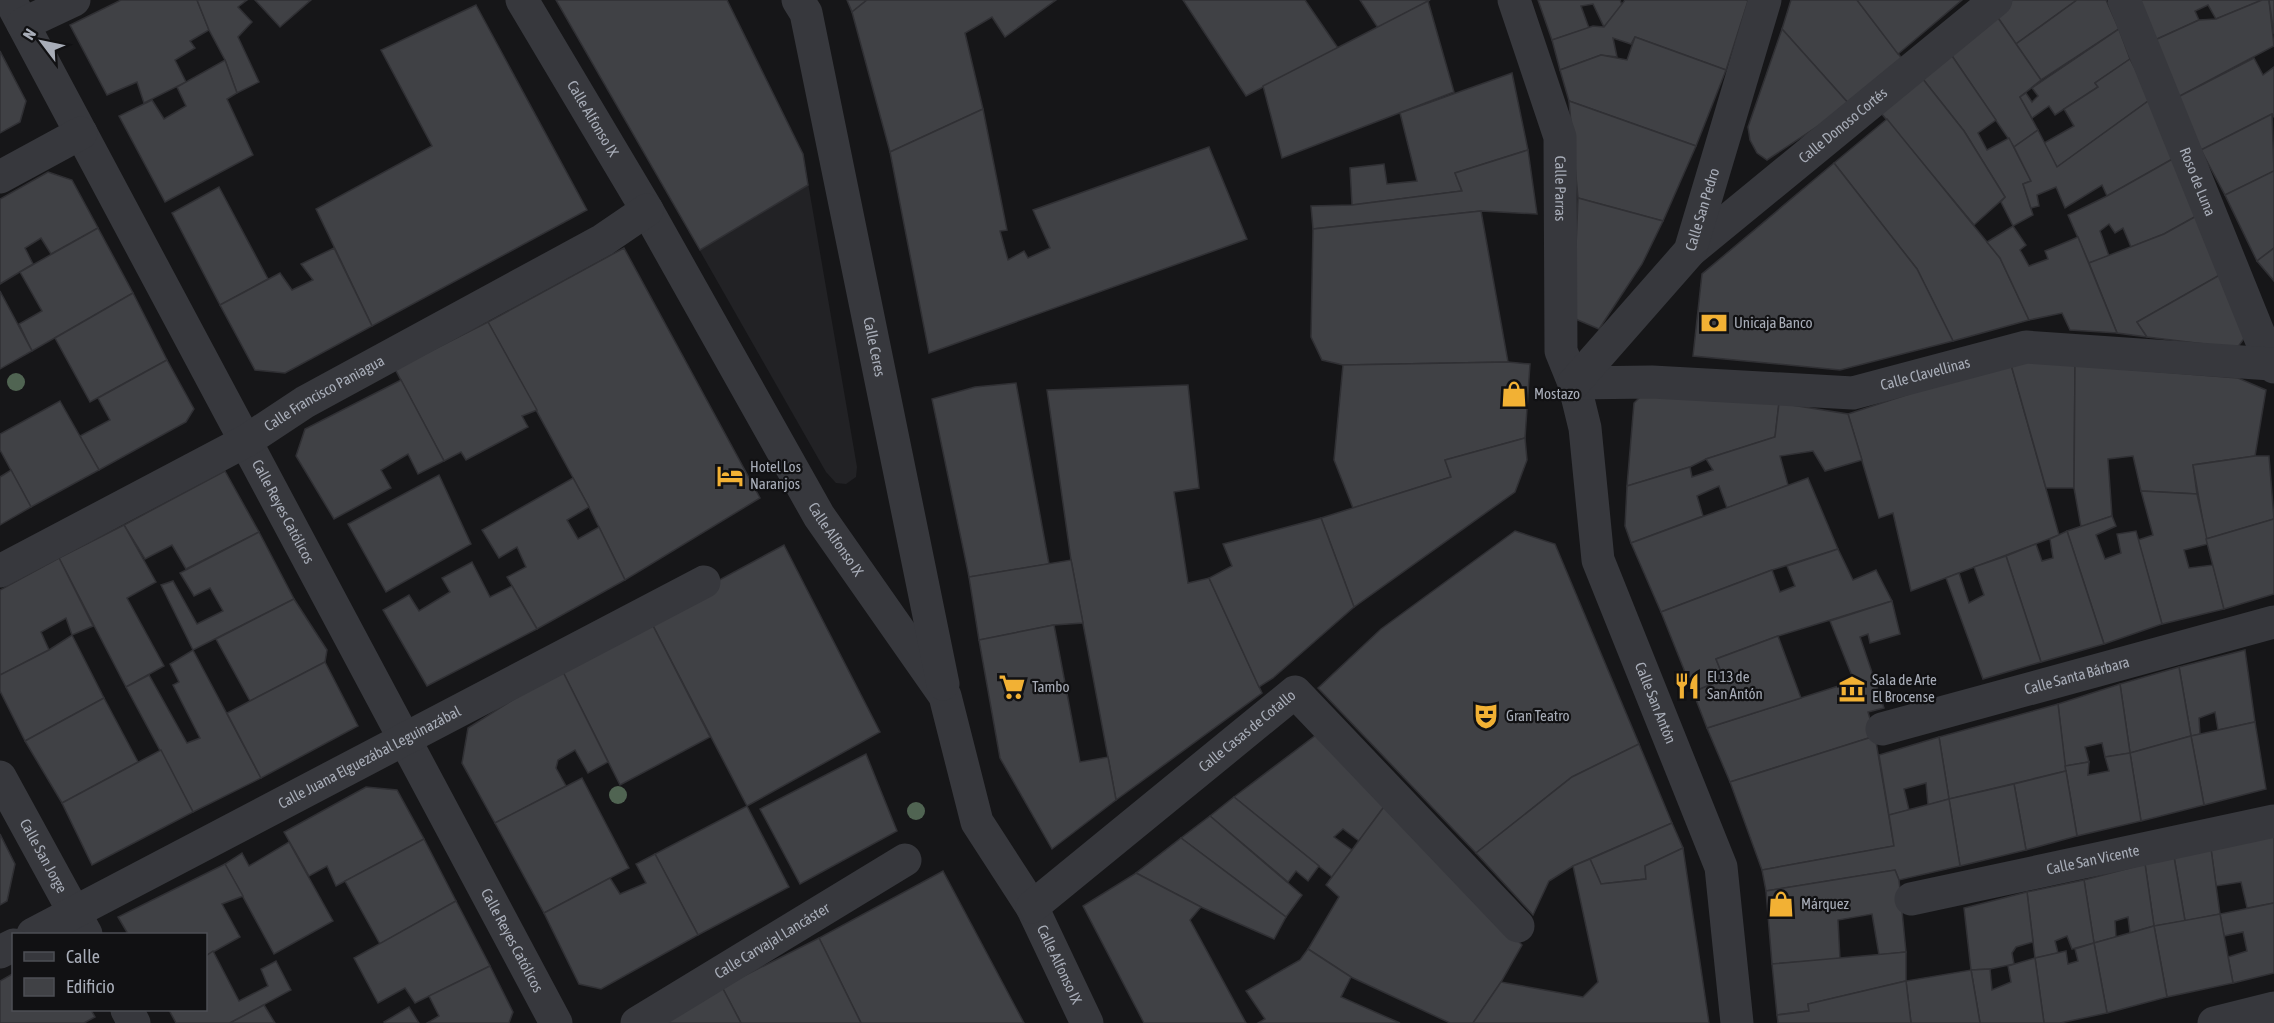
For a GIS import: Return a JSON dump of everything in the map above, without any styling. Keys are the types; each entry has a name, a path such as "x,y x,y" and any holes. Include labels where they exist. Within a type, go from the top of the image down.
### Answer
{"street":[{"path":"17,12 74,0"},
{"name":"Calle Alfonso IX","path":"522,0 647,210 819,516 945,696 977,822 1032,907 1087,1023"},
{"name":"Calle Ceres","path":"798,0 806,13 945,696"},
{"name":"Calle Parras","path":"1514,0 1560,137 1561,351 1574,383"},
{"name":"Calle San Pedro","path":"1574,383 1690,251 1765,0"},
{"name":"Calle Donoso Cortés","path":"1690,251 1996,0"},
{"name":"Roso de Luna","path":"2124,0 2272,365"},
{"name":"Calle Reyes Católicos","path":"17,12 556,1023"},
{"path":"0,177 81,133"},
{"name":"Calle Francisco Paniagua","path":"0,571 246,441 305,402 603,240 647,210"},
{"name":"Calle Clavellinas","path":"1574,383 1652,382 1853,393 2026,347 2272,365"},
{"name":"Calle San Antón","path":"1574,383 1585,428 1598,560 1721,867 1737,1023"},
{"name":"Calle Juana Elguezábal Leguinazábal","path":"38,933 80,924 405,740 704,582"},
{"name":"Calle Santa Bárbara","path":"1882,729 2274,622"},
{"name":"Calle Casas de Cotallo","path":"1032,907 1295,692 1518,926"},
{"name":"Calle San Jorge","path":"0,777 80,924"},
{"name":"Calle San Vicente","path":"1911,899 2274,821"},
{"name":"Calle Carvajal Lancáster","path":"637,1023 905,860"},
{"path":"2214,1023 2274,1008"}],"shaded area":[{"path":"557,0 803,154 857,467 856,477 846,484 836,483 826,472"}],"building":[{"path":"121,0 197,0 209,30 190,41 195,48 175,60 186,82 144,103 137,82 107,95 70,25"},
{"path":"197,0 247,0 238,7 252,22 238,37 259,82 237,93 225,60 209,30"},
{"path":"255,0 311,0 280,27"},
{"path":"556,0 727,0 803,154 808,185 700,250"},
{"path":"847,0 867,0 852,12"},
{"path":"867,0 1056,0 1005,37 992,17 965,33 983,109 890,152 852,12"},
{"path":"1183,0 1305,0 1338,48 1246,96"},
{"path":"1360,0 1430,0 1378,28"},
{"path":"1538,0 1620,0 1622,5 1604,27 1593,4 1581,6 1589,28 1552,40"},
{"path":"1625,0 1748,1 1726,70 1635,37 1631,44 1613,38 1617,57 1601,55 1560,70 1552,40 1593,26 1604,27"},
{"path":"1791,0 1857,0 1903,60 1850,105 1782,29"},
{"path":"1857,0 1962,0 1898,54"},
{"path":"2012,0 2077,0 2016,44 1996,15"},
{"path":"2077,0 2106,0 2119,29 2041,80 2016,44"},
{"path":"2138,0 2262,0 2216,19 2208,5 2195,11 2199,20 2155,40"},
{"path":"2262,0 2269,0 2274,46 2178,97 2155,40 2199,20 2216,19"},
{"path":"2269,0 2274,0 2274,34"},
{"path":"1428,1 1454,92 1282,158 1263,86"},
{"path":"476,5 587,210 372,326 316,209 432,146 381,50"},
{"path":"1996,15 2041,80 2020,97 2038,130 2014,147 1950,53"},
{"path":"1782,29 1850,105 1767,160 1757,153 1750,140 1748,127"},
{"path":"2119,29 2130,59 2095,83 2098,87 2055,115 2049,106 2032,118 2020,97 2026,93 2032,102 2038,96 2032,88"},
{"path":"1635,37 1726,70 1696,146 1569,101 1560,70 1601,55 1627,60"},
{"path":"0,51 26,101 20,122 0,133"},
{"path":"1950,53 1996,120 1978,133 1987,150 2009,138 2031,181 2023,184 2033,215 2013,226 2001,202 2005,197 1964,131 1922,78"},
{"path":"2254,58 2263,75 2274,67 2274,117 2272,114 2201,150 2178,97"},
{"path":"2130,59 2151,99 2057,167 2044,143 2074,126 2064,109 2098,87 2095,83"},
{"path":"225,60 237,93 227,99 253,155 165,202 119,116 152,100 164,119 186,106 177,87"},
{"path":"1512,73 1528,150 1455,173 1462,191 1352,205 1350,168 1384,164 1387,184 1417,181 1400,113"},
{"path":"1922,78 1964,131 2005,197 1974,225 1881,113"},
{"path":"2151,99 2176,157 2107,196 2102,185 2065,208 2056,187 2037,195 2039,206 2031,208 2023,184 2031,181 2014,147 2038,130 2057,167"},
{"path":"1569,101 1696,146 1663,221 1578,198"},
{"path":"983,109 1007,230 1000,231 1008,260 1024,251 1028,258 1050,248 1033,210 1209,147 1247,239 929,353 890,152"},
{"path":"2272,114 2274,171 2225,195 2201,150"},
{"path":"1887,119 2000,258 2029,320 1953,341 1917,269 1834,163"},
{"path":"1528,150 1537,214 1481,211 1313,229 1311,206 1352,205 1462,191 1455,173"},
{"path":"2176,157 2200,214 2164,234 2131,247 2123,228 2115,233 2109,224 2100,231 2109,256 2089,263 2068,215"},
{"path":"1834,163 1917,269 1953,341 1840,370 1693,356 1702,274"},
{"path":"2274,171 2274,248 2257,261 2225,195"},
{"path":"48,172 72,180 98,228 51,254 41,238 25,248 33,264 0,284 0,199"},
{"path":"219,187 268,279 220,305 172,213"},
{"path":"1578,198 1663,221 1642,264 1599,329 1573,318"},
{"path":"1481,211 1508,362 1343,365 1322,360 1311,337 1313,229"},
{"path":"2200,214 2225,272 2137,322 2147,337 2117,333 2089,263 2164,234"},
{"path":"2013,226 2026,245 2020,250 2029,266 2048,259 2045,251 2078,237 2117,333 2070,330 2062,313 2029,320 2000,258 1987,242"},
{"path":"98,228 133,293 32,351 19,324 42,311 20,272"},
{"path":"334,248 372,326 285,373 255,370 220,305 280,273 292,290 313,280 301,264"},
{"path":"624,248 760,498 625,580 589,507 488,322"},
{"path":"2274,248 2274,281 2257,261"},
{"path":"2225,272 2249,332 2237,348 2147,337 2137,322"},
{"path":"0,291 32,351 0,369"},
{"path":"133,293 167,360 90,402 55,338"},
{"path":"488,322 537,410 522,416 528,427 466,460 461,452 444,461 395,369"},
{"path":"167,360 194,409 186,422 99,470 80,436 110,420 98,398"},
{"path":"2010,361 2059,535 1911,591 1893,513 1879,518 1848,414"},
{"path":"2010,361 2075,365 2074,488 2046,488"},
{"path":"1508,362 1530,364 1525,438 1445,460 1451,477 1353,508 1334,460 1343,365"},
{"path":"2075,365 2238,378 2266,390 2255,456 2193,465 2197,494 2141,491 2133,456 2108,459 2112,516 2081,527 2074,488"},
{"path":"401,380 444,461 418,474 408,454 381,470 391,488 334,519 296,456 305,429"},
{"path":"1016,383 1049,564 969,577 932,399 975,387"},
{"path":"1188,385 1199,488 1174,492 1188,583 1209,578 1262,693 1116,800 1071,560 1047,390"},
{"path":"1644,393 1779,403 1775,437 1627,486 1634,403"},
{"path":"60,401 99,470 31,507 0,450 0,434"},
{"path":"1779,403 1848,414 1862,460 1825,471 1813,451 1780,456 1788,485 1727,508 1719,486 1697,496 1703,516 1631,543 1625,526 1627,486 1690,467 1692,477 1713,470 1706,459 1775,437"},
{"path":"1525,438 1527,460 1515,492 1354,607 1321,518 1451,477 1445,460"},
{"path":"2269,456 2274,519 2206,539 2193,465"},
{"path":"11,470 31,507 0,525 0,477"},
{"path":"225,471 259,532 186,569 172,545 145,559 124,525"},
{"path":"439,475 471,544 386,592 348,524"},
{"path":"573,478 589,507 567,520 578,539 599,527 625,580 537,629 507,577 526,567 517,547 499,558 482,530"},
{"path":"1808,478 1838,549 1772,570 1661,612 1631,543"},
{"path":"2141,491 2197,494 2208,544 2184,550 2189,568 2213,565 2224,609 2162,624 2138,540 2153,535"},
{"path":"2112,516 2116,526 2096,535 2105,559 2121,553 2117,534 2136,531 2162,624 2104,644 2067,531"},
{"path":"1321,518 1354,607 1273,678 1259,687 1209,578 1232,566 1223,544"},
{"path":"2274,519 2274,594 2224,609 2206,539"},
{"path":"124,525 156,582 127,598 164,666 126,687 59,558"},
{"name":"Gran Teatro","path":"1515,531 1555,544 1639,744 1572,777 1476,853 1318,688 1381,629"},
{"path":"2067,531 2104,644 2041,662 2006,556 2036,544 2042,561 2053,558 2050,539"},
{"path":"259,532 294,599 193,650 161,585 173,581 197,624 223,611 210,588 194,596 180,573"},
{"path":"784,545 880,732 747,806 649,618"},
{"path":"1838,549 1853,580 1876,570 1892,601 1778,636 1716,659 1724,679 1693,692 1661,612 1772,570 1780,592 1795,586 1787,566"},
{"path":"2006,556 2041,662 1983,679 1946,578 1959,573 1969,603 1984,595 1974,567"},
{"path":"59,558 93,626 72,635 66,618 41,632 49,650 0,675 0,590"},
{"path":"1071,560 1083,623 1054,625 979,640 969,577"},
{"path":"472,562 490,597 512,586 537,629 427,686 383,610 409,595 419,611 450,592 442,578"},
{"path":"294,599 327,650 325,662 250,701 216,639"},
{"name":"Sala de Arte El Brocense","path":"1892,601 1900,634 1870,643 1868,634 1860,637 1884,708 1868,712 1875,736 1730,782 1707,728 1854,681 1830,621"},
{"path":"649,618 710,737 620,785 563,672"},
{"path":"1054,625 1080,762 1108,757 1116,800 1052,849 1000,758 979,640"},
{"path":"72,635 104,698 25,741 0,691 0,675 49,650"},
{"path":"1778,636 1801,698 1707,728 1693,692 1724,679 1716,659"},
{"path":"193,650 261,778 193,812 126,687 149,675 187,743 200,738 173,685 179,682 170,664"},
{"path":"2245,650 2255,722 2218,730 2215,712 2199,718 2200,734 2191,736 2179,667"},
{"path":"325,662 358,726 261,778 227,713"},
{"path":"2179,667 2191,736 2130,753 2120,684"},
{"path":"557,672 563,672 608,762 588,773 575,750 558,760 556,768 566,786 495,823 462,763 468,728"},
{"path":"2120,684 2130,753 2105,757 2102,743 2085,747 2089,762 2065,766 2058,704"},
{"path":"104,698 138,762 62,803 25,741"},
{"path":"2058,704 2066,771 1949,799 1939,737"},
{"path":"2255,722 2266,789 2204,805 2191,736"},
{"path":"1320,732 1389,800 1359,841 1343,829 1334,837 1352,850 1332,877 1234,797"},
{"path":"1875,736 1894,846 1762,870 1730,782"},
{"path":"2191,736 2204,805 2141,821 2130,753"},
{"path":"1939,737 1949,799 1928,805 1926,783 1904,789 1909,810 1889,815 1879,755"},
{"path":"1639,744 1672,823 1573,866 1549,881 1533,915 1476,853 1572,777"},
{"path":"161,750 193,812 92,865 62,803"},
{"path":"2130,753 2141,821 2077,836 2065,766 2089,762 2088,775 2109,771 2105,757"},
{"path":"866,754 897,831 800,884 760,809"},
{"path":"2066,771 2077,836 2026,850 2014,784"},
{"path":"582,778 629,868 544,913 495,823"},
{"path":"2014,784 2026,850 1960,866 1949,799"},
{"path":"366,787 397,790 424,839 336,886 327,866 309,876 284,832"},
{"path":"1234,797 1319,866 1308,881 1296,871 1288,882 1210,816"},
{"path":"1949,799 1960,866 1899,880 1895,870 1766,891 1762,870 1894,846 1889,815"},
{"path":"1389,800 1522,945 1501,982 1473,1023 1450,1023 1351,977 1308,949 1339,897 1326,885"},
{"path":"747,806 789,887 698,935 655,854"},
{"path":"1210,816 1302,895 1286,917 1181,838"},
{"path":"1672,823 1683,848 1645,866 1646,879 1601,884 1590,859"},
{"path":"2274,833 2274,903 2247,908 2241,882 2216,886 2211,849"},
{"path":"0,834 15,864 7,901 0,905"},
{"path":"1181,838 1286,917 1274,939 1201,907 1136,873"},
{"path":"424,839 456,901 380,944 345,881"},
{"path":"289,842 333,921 274,954 225,864 242,853 249,866"},
{"path":"1683,848 1709,1023 1473,1023 1501,982 1583,997 1598,982 1573,866 1590,859 1601,884 1646,879 1645,866"},
{"path":"2211,849 2220,914 2185,921 2174,857"},
{"path":"655,854 698,935 601,989 579,984 544,913 610,878 620,894 646,883 636,864"},
{"path":"2174,857 2185,921 2154,926 2145,864"},
{"path":"225,864 243,896 222,904 240,937 207,955 207,933 127,933 118,917"},
{"path":"2145,864 2154,926 2130,933 2128,917 2115,921 2116,937 2094,943 2084,880"},
{"path":"1895,870 1899,880 1906,952 1879,955 1872,914 1838,920 1840,959 1772,964 1766,891"},
{"path":"943,871 1024,1023 861,1023 819,938"},
{"path":"1136,873 1201,907 1190,920 1246,1023 1144,1023 1083,906"},
{"path":"2084,880 2094,943 2072,949 2067,936 2055,941 2058,953 2035,958 2027,892"},
{"path":"2027,892 2033,942 2016,947 2012,953 2014,964 1971,970 1964,908"},
{"path":"456,901 490,966 415,1003 405,988 378,1003 354,958"},
{"path":"2274,903 2274,973 2233,983 2228,957 2247,951 2243,932 2224,936 2220,914"},
{"path":"2220,914 2233,983 2167,997 2154,926"},
{"path":"2154,926 2167,997 2107,1013 2094,943"},
{"path":"819,938 861,1023 741,1023 722,987"},
{"path":"2094,943 2107,1013 2060,1023 2044,1023 2035,958 2066,951 2068,964 2078,961 2075,949"},
{"path":"1308,949 1351,977 1341,997 1400,1023 1258,1023 1265,1019 1246,991 1300,960"},
{"path":"213,951 239,1001 268,986 261,969 276,961 291,990 230,1023 176,1023 170,1011 207,1011 207,955"},
{"path":"1906,952 1906,981 1808,1004 1809,1011 1777,1015 1772,964"},
{"path":"2035,958 2044,1023 1980,1023 1971,970 1990,969 1992,990 2011,982 2008,966"},
{"path":"490,966 513,1012 509,1023 427,1023 439,1016 429,996"},
{"path":"1971,970 1980,1023 1911,1023 1906,981"},
{"path":"12,974 12,1011 92,1011 95,1017 84,1023 0,1023 0,981"},
{"path":"1906,981 1911,1023 1778,1023 1777,1015 1809,1011 1808,1004"},
{"path":"722,987 741,1023 660,1023"},
{"path":"264,1005 275,1023 230,1023"},
{"path":"409,1007 419,1023 384,1022"}],"place":[{"name":"Unicaja Banco","path":"1714,323"},
{"name":"Mostazo","path":"1514,394"},
{"name":"Hotel Los Naranjos","path":"730,476"},
{"name":"El 13 de San Antón","path":"1687,686"},
{"name":"Tambo","path":"1012,687"},
{"name":"Sala de Arte El Brocense","path":"1852,689"},
{"name":"Gran Teatro","path":"1486,716"},
{"name":"Márquez","path":"1781,904"}]}
